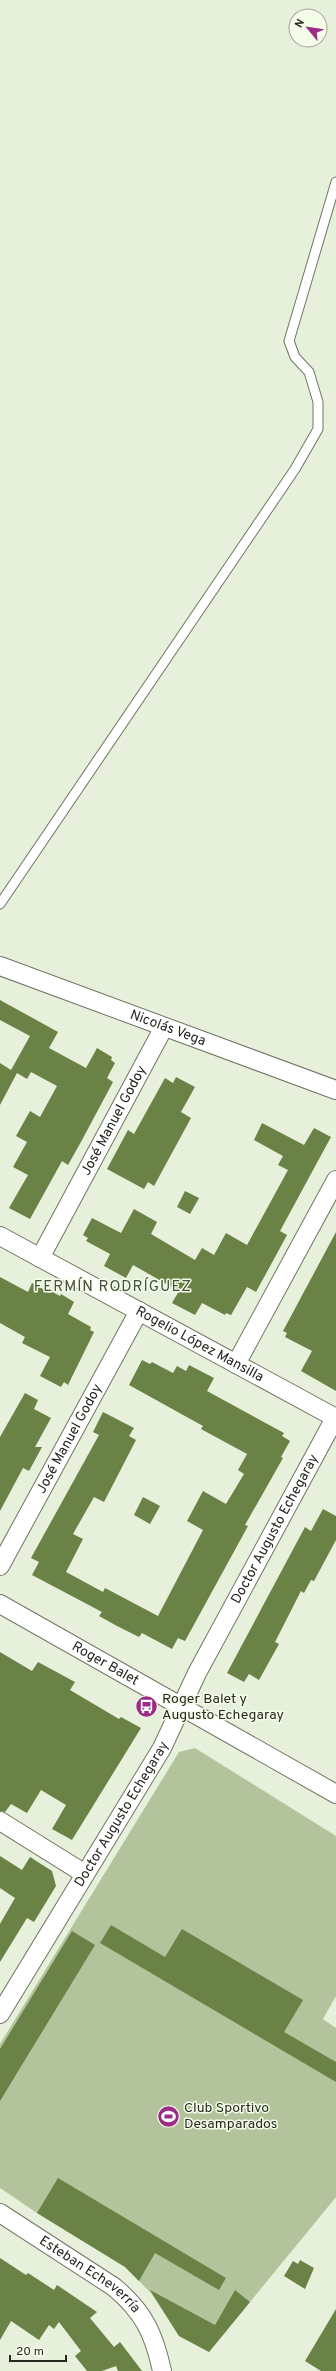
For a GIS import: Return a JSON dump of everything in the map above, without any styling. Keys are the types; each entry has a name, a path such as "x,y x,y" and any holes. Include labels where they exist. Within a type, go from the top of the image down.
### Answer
{"street":[{"name":"Nicolás Vega","path":"0,966 336,1090"},
{"name":"José Manuel Godoy","path":"40,1258 164,1027"},
{"path":"236,1364 336,1180"},
{"name":"Rogelio López Mansilla","path":"0,1236 336,1418"},
{"name":"José Manuel Godoy","path":"0,1566 139,1311"},
{"name":"Doctor Augusto Echegaray","path":"0,2014 162,1748 181,1706 336,1418"},
{"name":"Roger Balet","path":"0,1604 336,1794"},
{"path":"0,1821 85,1874"},
{"name":"Esteban Echeverría","path":"0,2213 114,2287 128,2298 148,2324 158,2353 162,2371"}],"lane":[{"path":"0,904 268,509 318,429 318,402 309,372 295,357 289,341 336,182"}],"green space":[{"name":"Club Sportivo Desamparados","path":"195,1748 336,1836 336,1996 323,2019 336,2028 336,2197 209,2352 179,2336 151,2293 125,2267 37,2213 0,2188 0,2044 179,1752"}],"building":[{"path":"0,1000 58,1032 49,1048 86,1068 97,1048 112,1057 111,1060 115,1063 107,1078 113,1082 82,1140 68,1165 62,1161 30,1219 9,1208 28,1175 13,1167 27,1142 16,1136 30,1111 40,1117 57,1086 31,1072 27,1079 17,1073 0,1105 0,1063 11,1070 30,1036 0,1020"},
{"path":"176,1077 195,1087 181,1112 191,1118 154,1186 148,1182 144,1189 107,1169 128,1130 134,1134 165,1078 173,1083"},
{"path":"262,1123 304,1145 314,1128 331,1137 280,1231 287,1235 256,1292 247,1287 231,1315 226,1313 225,1315 202,1303 195,1315 172,1303 179,1291 133,1265 126,1278 104,1266 110,1254 86,1241 88,1238 83,1235 92,1218 121,1233 134,1209 157,1222 151,1234 195,1260 202,1248 214,1255 226,1233 247,1245 288,1170 278,1165 283,1156 254,1140"},
{"path":"185,1191 199,1198 190,1214 177,1207"},
{"path":"336,1232 336,1391 301,1371 312,1351 285,1337 287,1333 283,1331"},
{"path":"0,1277 28,1292 32,1283 50,1293 51,1291 60,1296 61,1294 74,1302 68,1314 91,1327 90,1330 94,1332 68,1385 64,1382 61,1387 40,1376 50,1357 22,1343 25,1337 0,1323"},
{"path":"142,1360 150,1364 152,1362 173,1373 177,1366 186,1371 189,1365 214,1378 207,1391 284,1433 282,1436 290,1441 281,1457 283,1458 245,1525 248,1526 185,1641 178,1638 172,1649 142,1633 139,1637 117,1626 99,1616 102,1612 32,1575 39,1562 31,1558 99,1435 93,1432 103,1412 134,1428 129,1436 136,1440 104,1502 94,1497 73,1534 83,1539 66,1572 103,1592 105,1588 158,1616 203,1530 187,1521 203,1491 226,1504 244,1474 238,1470 247,1454 201,1429 203,1426 129,1385"},
{"path":"25,1393 38,1400 34,1409 51,1418 35,1447 42,1447 29,1471 23,1468 0,1511 0,1437"},
{"path":"143,1497 160,1506 150,1524 134,1515"},
{"path":"323,1509 336,1516 336,1540 314,1581 311,1580 304,1593 301,1591 275,1642 279,1644 259,1680 249,1674 244,1682 227,1673 305,1527 311,1531"},
{"path":"0,1652 32,1671 38,1662 75,1682 70,1690 119,1719 121,1717 141,1728 72,1840 52,1829 66,1805 41,1790 27,1813 11,1804 5,1812 0,1811"},
{"path":"0,1856 22,1870 30,1857 52,1871 56,1886 34,1922 27,1918 0,1962 0,1924 15,1898 0,1888"},
{"path":"111,1925 165,1957 182,1929 303,2000 284,2032 336,2062 336,2082 100,1943"},
{"path":"72,1931 95,1945 0,2101 0,2049"},
{"path":"58,2178 226,2278 219,2290 155,2253 139,2281 125,2267 37,2213"},
{"path":"0,2258 26,2275 28,2273 54,2290 57,2285 97,2312 90,2318 114,2347 120,2342 142,2371 118,2371 116,2366 102,2371 87,2371 75,2356 81,2351 59,2322 54,2329 49,2325 39,2340 11,2321 0,2340"},
{"path":"300,2260 314,2268 305,2289 284,2276 293,2261 298,2264"},
{"path":"150,2290 215,2325 235,2290 250,2302 209,2352 179,2336"},
{"path":"336,2309 336,2371 321,2371 305,2361"}],"place":[{"name":"Roger Balet y Augusto Echegaray","path":"147,1707"},
{"name":"Club Sportivo Desamparados","path":"168,2116"}],"district":[{"name":"FERMÍN RODRÍGUEZ","path":"113,1287"}]}
